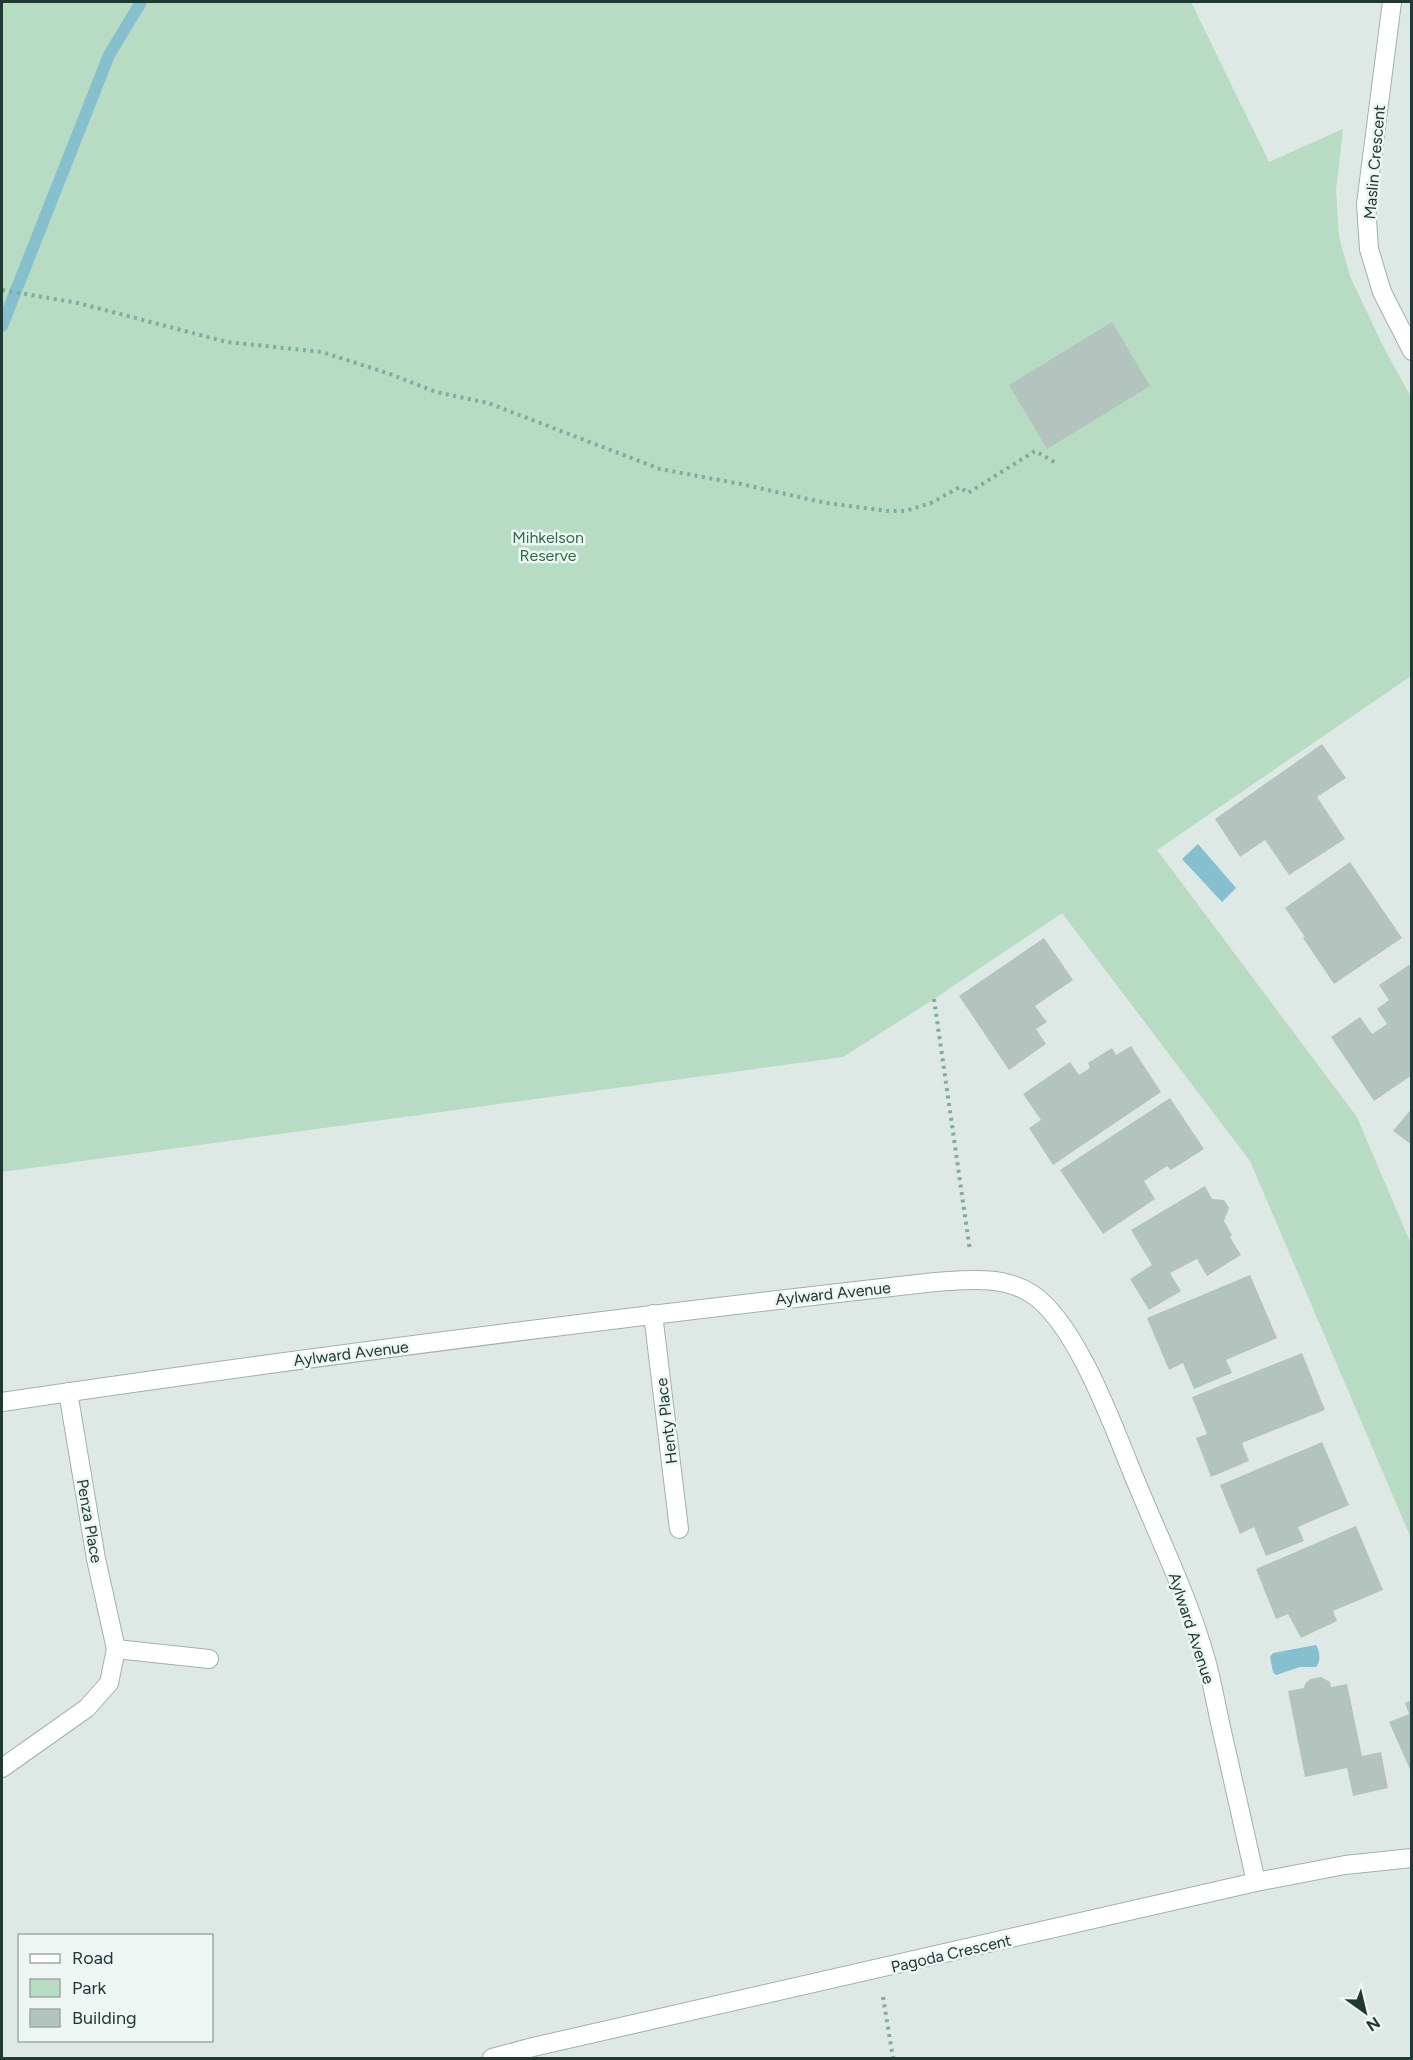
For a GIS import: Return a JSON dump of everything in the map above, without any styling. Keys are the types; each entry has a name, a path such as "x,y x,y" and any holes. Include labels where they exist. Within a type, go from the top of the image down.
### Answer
{"street":[{"name":"Maslin Crescent","path":"1392,2 1366,204 1369,249 1382,292 1412,351"},
{"name":"Aylward Avenue","path":"2,1402 293,1360 653,1314 934,1282 997,1281 1018,1286 1034,1296 1068,1333 1113,1424 1144,1504 1180,1585 1206,1660 1256,1882"},
{"name":"Henty Place","path":"653,1314 679,1529"},
{"name":"Penza Place","path":"2,1768 87,1708 109,1683 116,1649 96,1559 68,1392"},
{"path":"116,1649 209,1659"},
{"name":"Pagoda Crescent","path":"492,2058 1256,1882 1345,1865 1412,1858"}],"path":[{"path":"2,290 78,303 227,342 322,352 436,392 497,406 660,469 826,503 869,510 905,511 931,503 960,487 968,493 1035,452 1056,463"},
{"path":"934,999 974,1280"},
{"path":"878,1969 892,2058"}],"green space":[{"name":"Mihkelson Reserve","path":"2,2 1191,2 1269,162 1343,129 1336,190 1339,237 1350,276 1383,346 1411,397 1411,676 1157,850 1357,1117 1411,1244 1411,1538 1250,1161 1062,913 843,1057 2,1172"}],"water":[{"path":"1198,844 1236,888 1222,902 1182,859"},
{"path":"1316,1645 1319,1662 1316,1667 1300,1667 1276,1675 1273,1672 1270,1657 1273,1653"}],"building":[{"path":"1112,322 1150,386 1047,449 1009,385"},
{"path":"1322,744 1346,778 1317,797 1345,839 1289,875 1265,840 1240,857 1215,819"},
{"path":"1350,862 1402,938 1334,984 1285,908"},
{"path":"1044,938 1073,980 1035,1006 1047,1022 1036,1029 1046,1044 1009,1070 959,996"},
{"path":"1412,963 1412,1075 1374,1101 1331,1037 1360,1017 1372,1034 1387,1024 1377,1009 1389,1000 1379,985"},
{"path":"1131,1046 1161,1092 1053,1165 1029,1128 1041,1120 1023,1094 1070,1062 1079,1075 1090,1068 1088,1063 1112,1048 1116,1055"},
{"path":"1170,1098 1204,1149 1171,1170 1167,1166 1144,1181 1155,1199 1103,1234 1060,1170"},
{"path":"1412,1108 1412,1145 1393,1131"},
{"path":"1205,1186 1212,1199 1224,1200 1229,1208 1224,1221 1241,1255 1207,1276 1197,1259 1170,1273 1181,1291 1149,1310 1130,1279 1152,1265 1131,1230"},
{"path":"1250,1275 1277,1338 1226,1360 1232,1373 1194,1389 1183,1363 1169,1370 1147,1318"},
{"path":"1302,1353 1325,1410 1242,1443 1249,1461 1211,1477 1196,1438 1207,1434 1192,1397"},
{"path":"1322,1442 1349,1505 1298,1527 1304,1541 1266,1556 1254,1527 1240,1534 1220,1485"},
{"path":"1356,1526 1383,1590 1333,1611 1337,1621 1301,1638 1288,1614 1276,1619 1256,1569"},
{"path":"1321,1677 1330,1682 1331,1687 1347,1684 1362,1756 1381,1752 1388,1788 1353,1796 1347,1768 1305,1777 1288,1691 1304,1688 1310,1679"},
{"path":"1412,1700 1412,1774 1389,1722 1409,1714 1405,1703"}],"waterway":[{"path":"2,326 109,55 141,2"}]}
